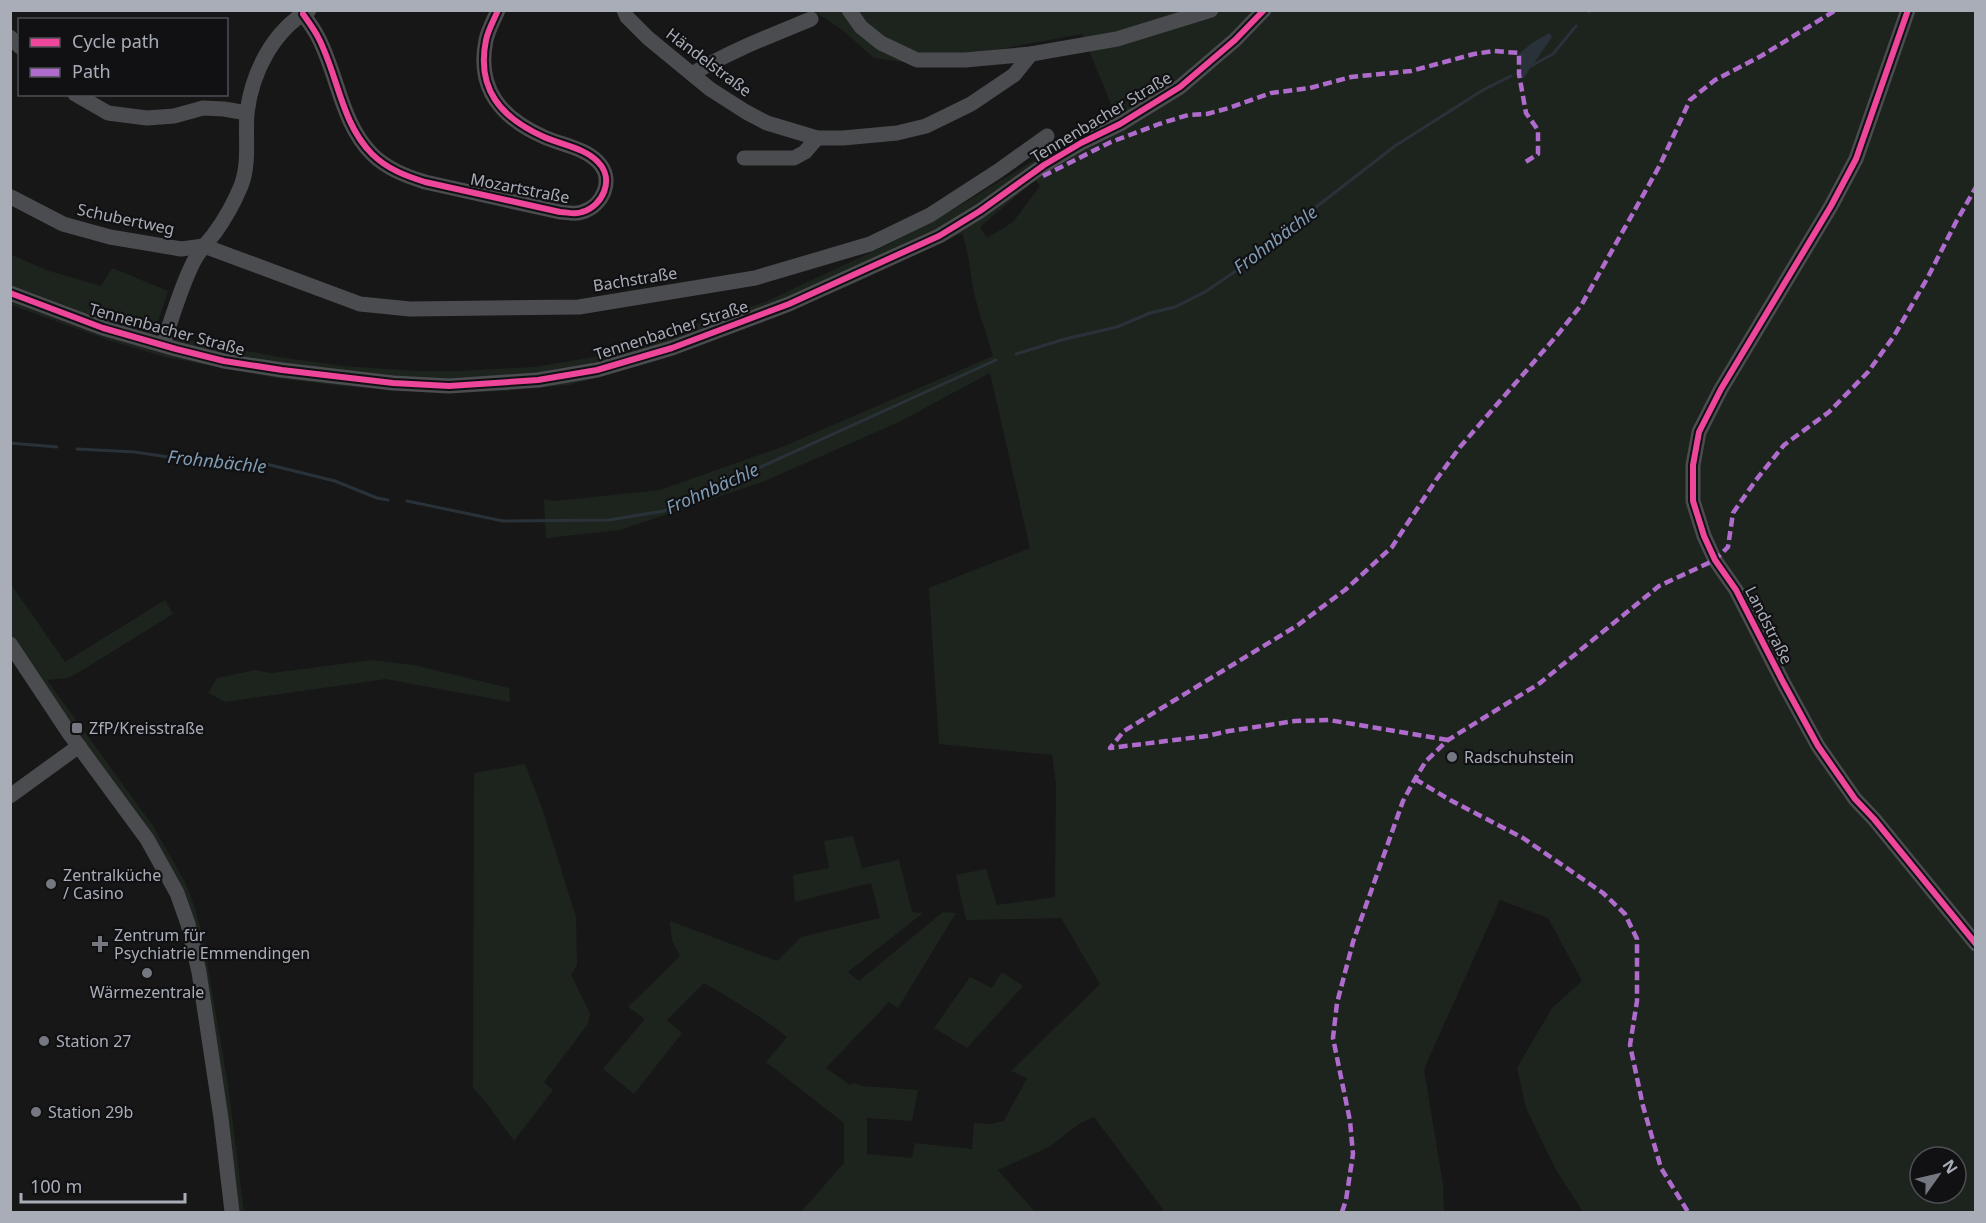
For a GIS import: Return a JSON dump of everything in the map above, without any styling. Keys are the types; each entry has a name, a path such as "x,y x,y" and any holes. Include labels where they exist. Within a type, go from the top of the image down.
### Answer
{"street":[{"name":"Mozartstraße","path":"306,12 348,116 360,139 372,154 388,167 425,182 560,212 579,214 593,208 604,195 606,183 601,164 592,156 544,137 517,123 494,99 487,85 483,68 486,39 498,10"},
{"name":"Händelstraße","path":"624,10 627,17 648,38 710,89 767,123 817,138 897,134 926,126 971,104 1014,75 1031,54"},
{"path":"849,10 861,27 881,43 917,60 965,60 1031,54 1117,39 1211,10"},
{"name":"Tennenbacher Straße","path":"10,293 103,328 163,345 224,361 282,370 393,383 449,386 538,380 597,370 634,360 789,304 939,236 980,211 1053,160 1120,124 1180,87 1234,40 1264,10"},
{"name":"Landstraße","path":"1908,10 1856,159 1831,206 1721,389 1699,432 1693,465 1693,501 1704,536 1715,560 1736,590 1818,746 1855,799 1976,944"},
{"path":"163,345 193,263 226,218 242,182 248,113 260,66 285,27 306,12"},
{"path":"692,74 747,45 811,19"},
{"path":"78,96 108,113 147,118 174,116 203,108 248,113"},
{"name":"Bachstraße","path":"204,246 360,304 410,309 579,307 755,278 870,244 930,215 1047,136"},
{"path":"744,158 794,158 805,152 817,138"},
{"name":"Schubertweg","path":"11,197 63,224 101,234 181,249 204,246"},
{"path":"10,644 79,746 156,852 170,877 188,924 199,972 221,1118 232,1212"},
{"path":"10,796 79,746"}],"shaded area":[{"path":"814,11 1975,11 1975,1212 1583,1212 1555,1168 1526,1108 1517,1068 1552,1008 1582,981 1548,918 1500,900 1424,1069 1443,1184 1444,1212 1165,1212 1094,1117 1079,1124 1049,1147 998,1170 1033,1212 801,1212 844,1163 844,1123 766,1062 787,1037 767,1022 704,983 667,1020 682,1033 634,1094 603,1069 645,1019 628,1007 680,956 672,940 670,921 777,961 801,937 880,918 871,883 795,902 793,875 829,868 824,841 853,836 862,868 899,860 912,912 923,913 848,972 859,981 943,912 956,913 898,1008 889,1002 826,1068 850,1085 854,1083 863,1086 918,1090 912,1121 867,1118 867,1154 912,1158 915,1143 972,1149 974,1123 990,1124 1004,1121 1027,1078 1011,1071 1100,984 1061,918 966,920 956,875 986,869 997,905 1055,897 1056,784 1052,755 939,744 929,588 1030,548 990,373 899,422 765,481 620,530 546,538 544,499 555,501 660,490 782,447 993,356 978,309 962,233 851,285 660,360 569,385 506,391 453,393 341,386 276,378 165,357 111,341 11,305 10,254 46,270 101,286 112,268 168,291 155,331 184,339 279,357 343,366 416,371 459,371 535,367 594,357 765,302 887,245 961,205 1114,111 1082,34 918,64 874,58 845,32","holes":["1035,180 1040,186 1013,222 987,238 980,227"]},
{"path":"1549,33 1552,37 1523,79 1520,72 1519,54"},
{"path":"10,583 65,662 165,600 173,614 76,674 67,678 47,680 153,826 185,882 195,908 203,939 228,1085 244,1212 228,1212 183,915 157,859 11,652"},
{"path":"372,660 414,665 509,688 510,702 386,679 225,702 208,693 217,678 255,670 272,673"},
{"path":"525,764 542,808 576,917 577,965 571,974 590,1014 588,1024 544,1082 553,1090 514,1141 473,1088 474,773"},
{"path":"1002,972 1023,986 967,1048 934,1028 970,977 992,988"}],"waterway":[{"name":"Frohnbächle","path":"1531,66 1553,54 1576,26"},
{"name":"Frohnbächle","path":"1016,354 1065,339 1117,327 1150,313 1175,307 1205,292 1246,264 1395,146 1483,90 1511,76"},
{"name":"Frohnbächle","path":"407,501 503,521 609,520 664,511 996,360"},
{"name":"Frohnbächle","path":"10,443 57,447"},
{"name":"Frohnbächle","path":"77,449 135,452 188,460 266,464 335,481 377,498 388,500"}],"marked path":[{"path":"1448,740 1329,720 1295,721 1207,736 1110,748 1124,731 1298,625 1345,590 1392,547 1460,447 1582,304 1660,165 1690,100 1715,80 1761,56 1836,10"},
{"path":"1043,176 1111,142 1188,115 1207,114 1271,93 1310,88 1351,77 1411,71 1494,51 1519,53 1519,74 1526,113 1538,130 1538,154 1524,163"},
{"path":"1342,1212 1353,1154 1350,1121 1333,1038 1337,1003 1353,942 1403,801 1426,761 1448,740 1540,683 1659,586 1715,560 1728,547 1733,513 1756,480 1784,445 1829,412 1868,372 1894,336 1976,187"},
{"path":"1415,779 1523,838 1603,893 1625,914 1637,939 1637,1001 1630,1045 1643,1106 1661,1168 1688,1212"}],"cycle path":[{"path":"303,14 325,52 353,128 372,154 384,164 425,182 560,212 577,213 589,209 601,198 606,184 606,176 598,162 587,153 544,137 515,121 495,100 489,87 484,57 487,36 498,10"},
{"path":"10,293 103,328 176,349 224,361 282,370 393,383 449,386 538,380 597,370 672,348 789,304 939,236 980,211 1044,165 1120,124 1180,87 1235,40 1264,10"},
{"path":"1908,10 1856,159 1831,206 1721,389 1699,432 1693,465 1693,501 1704,536 1715,560 1736,590 1818,746 1855,799 1976,944"}],"place":[{"name":"ZfP/Kreisstraße","path":"77,728"},
{"name":"Radschuhstein","path":"1452,757"},
{"name":"Zentralküche / Casino","path":"51,884"},
{"name":"Zentrum für Psychiatrie Emmendingen","path":"100,944"},
{"name":"Wärmezentrale","path":"147,973"},
{"name":"Station 27","path":"44,1041"},
{"name":"Station 29b","path":"36,1112"}]}
